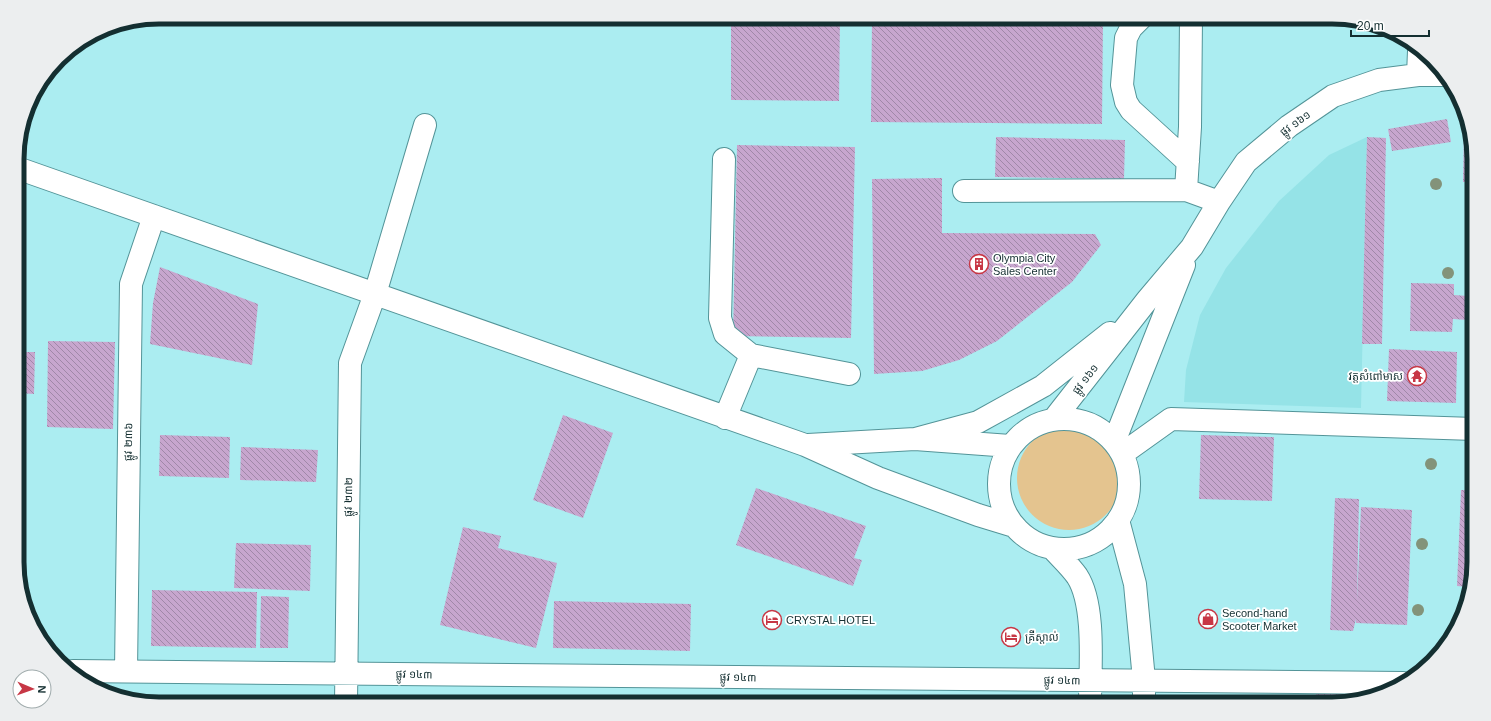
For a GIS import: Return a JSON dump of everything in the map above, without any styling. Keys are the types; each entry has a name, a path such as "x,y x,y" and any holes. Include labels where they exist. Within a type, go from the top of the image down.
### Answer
{"street":[{"path":"1135,24 1131,28 1126,38 1122,85 1126,102 1131,110 1188,162"},
{"path":"1186,190 1190,127 1191,24"},
{"path":"1418,55 1418,75"},
{"name":"ផ្លូវ ១៦១","path":"1054,419 1148,299 1192,247 1219,202 1246,162 1289,126 1333,96 1380,80 1418,75 1437,75"},
{"name":"ផ្លូវ ២៣២","path":"346,697 350,363 375,294 425,125"},
{"path":"724,159 720,318 725,334 751,355 849,374"},
{"path":"24,170 805,445 878,478 978,515 1014,526"},
{"path":"964,191 1186,190 1219,202"},
{"name":"ផ្លូវ ២៣៦","path":"126,671 131,284 154,216"},
{"name":"ផ្លូវ ១៦១","path":"1118,448 1192,247"},
{"path":"915,438 978,422 1043,386 1108,334 1148,299"},
{"path":"725,418 751,355"},
{"path":"1054,419 1076,419 1090,423 1103,431 1118,448 1128,471 1129,488 1125,505 1118,520 1107,533 1095,542 1081,547 1066,549 1052,548 1031,541 1014,526 1002,508 998,486 1001,463 1010,446 1022,433 1037,424 1054,419"},
{"path":"1118,448 1171,419 1467,430"},
{"path":"805,445 915,438 1010,446"},
{"path":"1118,520 1135,584 1144,680 1144,697"},
{"path":"1052,548 1077,576 1087,601 1090,628 1090,697"},
{"name":"ផ្លូវ ១៤៣","path":"80,671 1392,683"}],"shaded area":[{"path":"1367,137 1361,408 1184,402 1186,370 1200,315 1226,268 1279,201 1329,155"},
{"path":"1069,426 1089,430 1106,441 1117,458 1121,478 1117,498 1106,515 1089,526 1069,530 1049,526 1032,515 1021,498 1017,478 1021,458 1032,441 1049,430"}],"building":[{"path":"731,24 840,24 839,101 731,100"},
{"path":"872,24 1103,24 1102,124 871,122"},
{"path":"1447,119 1451,142 1392,151 1388,129"},
{"path":"1464,132 1466,141 1467,182 1463,182"},
{"path":"996,137 1125,140 1124,179 995,177"},
{"path":"1367,137 1386,138 1382,344 1362,344"},
{"path":"737,145 855,147 851,338 733,336"},
{"name":"Olympia City Sales Center","path":"942,178 942,233 1095,234 1101,245 1072,282 997,341 959,360 922,371 874,374 872,179"},
{"path":"160,267 258,304 252,365 150,344 153,303"},
{"path":"1411,283 1454,284 1454,295 1467,296 1467,320 1453,319 1452,332 1410,331"},
{"path":"48,341 115,342 113,429 47,427"},
{"path":"1389,349 1457,352 1456,403 1387,401"},
{"path":"24,352 35,352 34,394 24,393"},
{"path":"563,415 613,433 583,518 533,500"},
{"path":"160,435 230,437 229,478 159,476"},
{"path":"1201,435 1274,437 1272,501 1199,499"},
{"path":"241,447 318,450 316,482 240,480"},
{"path":"756,488 866,526 854,558 862,560 853,586 736,545"},
{"path":"1461,490 1467,490 1466,580 1464,587 1457,586"},
{"path":"1335,498 1359,499 1357,601 1361,507 1412,510 1407,625 1356,623 1356,619 1353,631 1330,630"},
{"path":"463,527 501,536 498,548 557,563 536,648 440,625"},
{"path":"236,543 311,545 310,591 234,588"},
{"path":"152,590 257,592 256,648 151,646"},
{"path":"261,596 289,597 288,648 260,648"},
{"path":"554,601 691,604 690,651 553,648"},
{"path":"1316,693 1356,695 1341,697 1316,697"}],"place":[{"name":"Olympia City Sales Center","path":"979,264"},
{"name":"វត្តសំពៅមាស","path":"1417,376"},
{"name":"Second-hand Scooter Market","path":"1208,619"},
{"name":"CRYSTAL HOTEL","path":"772,620"},
{"name":"គ្រីស្តាល់","path":"1011,637"}]}
